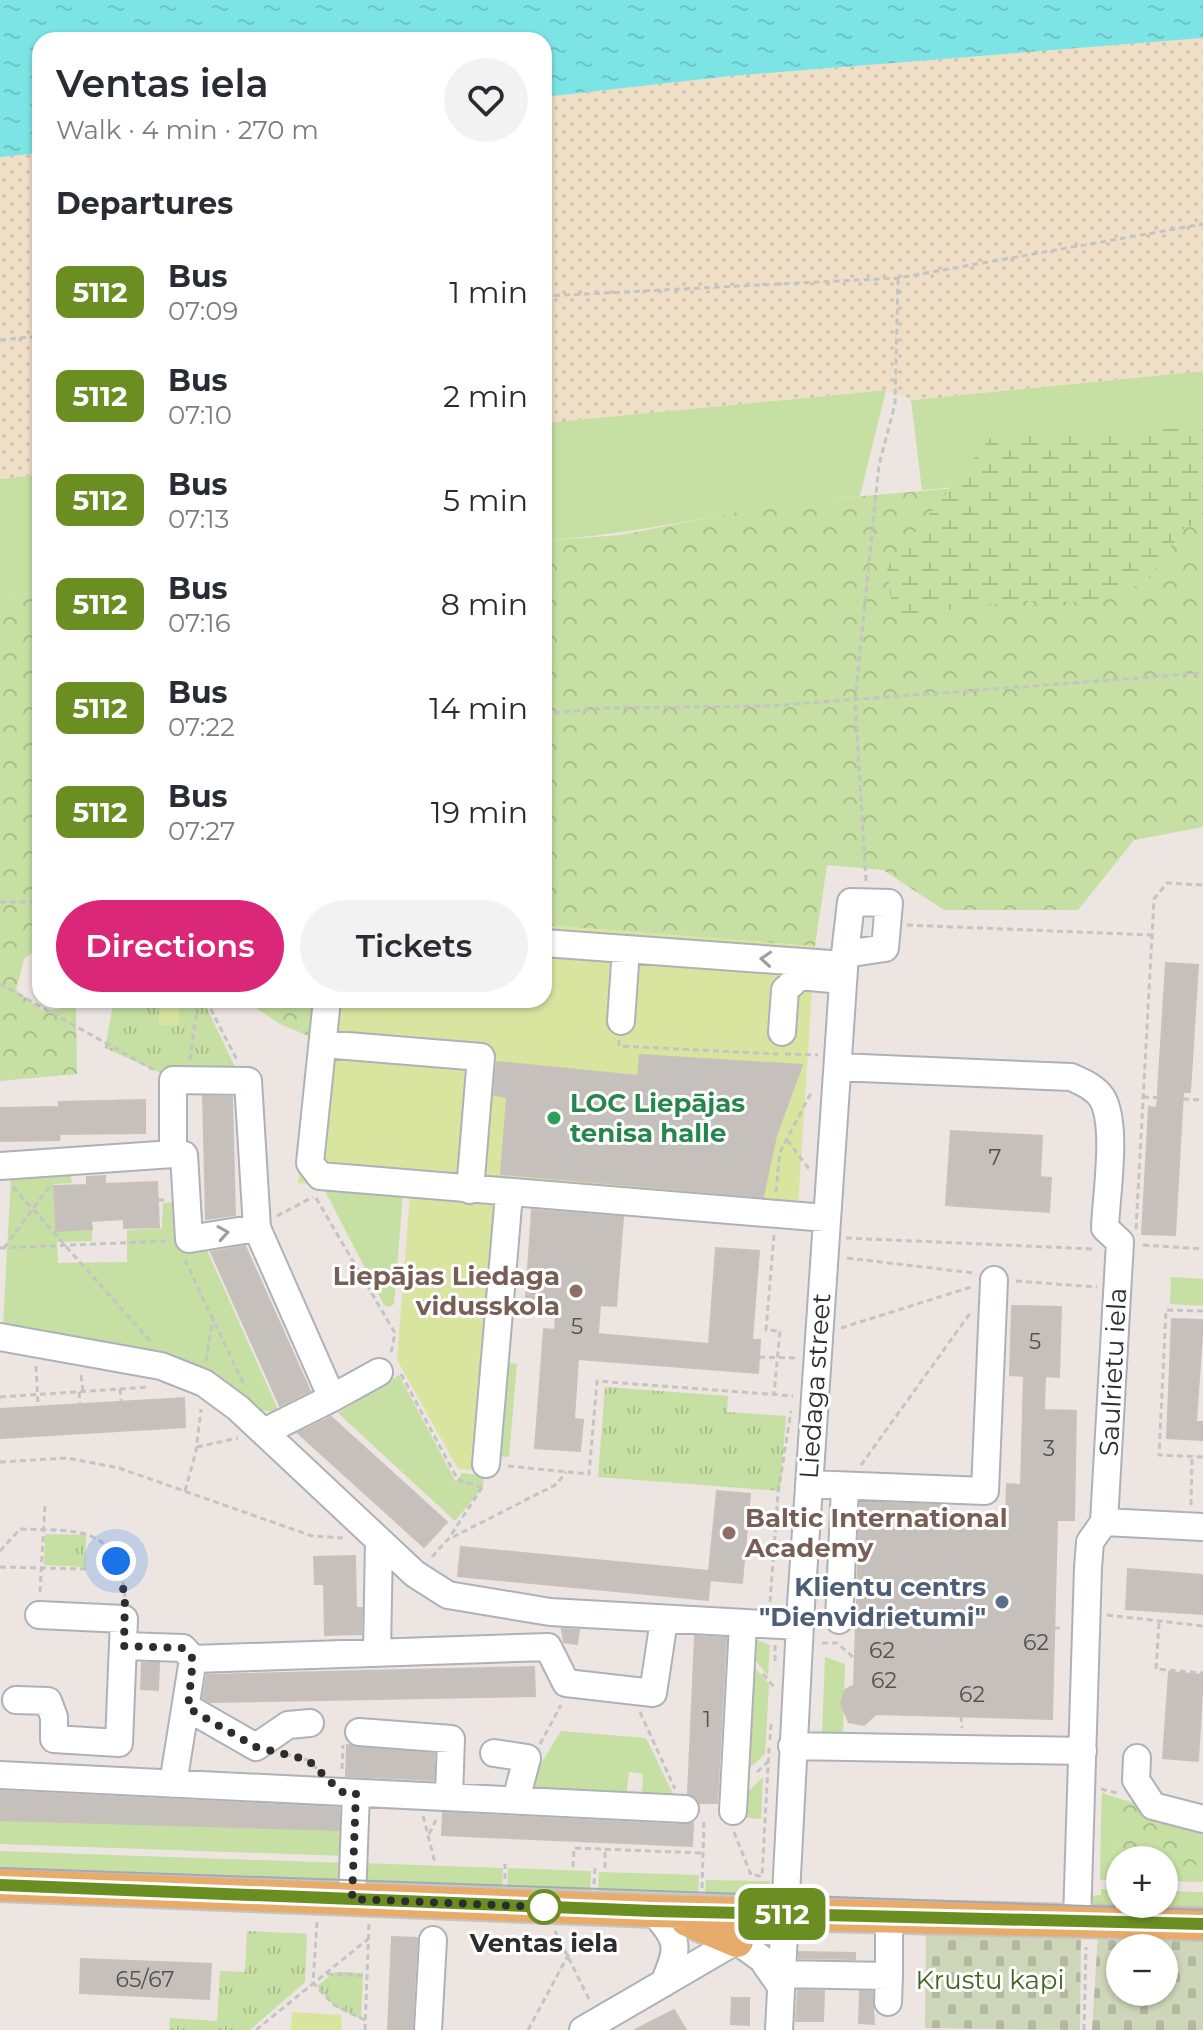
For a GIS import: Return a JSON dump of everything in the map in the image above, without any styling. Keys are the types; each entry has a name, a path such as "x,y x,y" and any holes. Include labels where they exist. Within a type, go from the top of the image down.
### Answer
{"main road":[{"path":"0,1885 360,1911 889,1915 1082,1933 1203,1924"},
{"path":"653,1911 701,1924 737,1941"}],"street":[{"name":"Liedaga street","path":"779,2030 792,1746 807,1634 809,1484 826,1218 828,1061 851,902 889,903 887,924"},
{"path":"782,1032 785,990 800,976 844,966 885,948 887,924"},
{"path":"552,944 844,966"},
{"path":"621,1021 626,949"},
{"path":"326,1008 310,1163 320,1176 826,1218"},
{"path":"323,1044 481,1057 470,1190"},
{"name":"Saulrietu iela","path":"828,1061 1071,1077 1089,1085 1102,1098 1109,1127 1105,1228 1128,1243 1104,1522 1090,1542 1088,1568 1082,1933"},
{"path":"173,1154 180,1080 248,1081 257,1228 332,1398"},
{"path":"4,1174 68,1160 184,1155 183,1240 257,1228"},
{"path":"484,1476 509,1194"},
{"path":"809,1484 985,1491 1006,1280"},
{"path":"0,1337 161,1366 204,1383 264,1432 415,1574 448,1595 550,1612 756,1623 807,1634"},
{"path":"264,1432 332,1398 388,1364"},
{"path":"839,1620 845,1486"},
{"path":"1104,1522 1196,1520"},
{"path":"377,1652 379,1541"},
{"path":"550,1612 548,1647 566,1683 653,1693 664,1620"},
{"path":"16,1700 48,1701 54,1717 54,1739 119,1743 124,1619 39,1615"},
{"path":"733,1809 756,1623"},
{"path":"124,1646 183,1648 193,1659 188,1708 173,1784"},
{"path":"193,1659 548,1647"},
{"path":"188,1708 256,1747 288,1725 310,1723"},
{"path":"359,1732 451,1739 449,1797"},
{"path":"792,1746 1083,1751"},
{"path":"494,1753 527,1758 516,1800"},
{"path":"1137,1758 1136,1780 1153,1806 1203,1819"},
{"path":"0,1775 694,1809"},
{"path":"349,1792 360,1911"},
{"path":"653,1911 672,1933 677,1948 664,1983"},
{"path":"583,2030 782,1914"},
{"path":"737,1941 762,1959 780,1980 889,1989 889,1915"},
{"path":"428,2030 433,1940"}],"path":[{"path":"552,296 898,278 1203,224"},
{"path":"855,887 868,880 855,701 879,465 895,404 898,278"},
{"path":"0,340 32,337"},
{"path":"552,713 606,708 769,706 855,701 1203,673"},
{"path":"1203,885 1167,883 1154,899 1143,1097 1128,1243 1203,1249"},
{"path":"0,902 32,902"},
{"path":"887,924 1152,935"},
{"path":"0,984 32,1001"},
{"path":"45,1008 180,1080 196,1008"},
{"path":"210,1008 248,1081"},
{"path":"621,1021 619,1046 828,1061"},
{"path":"1143,1097 1203,1100"},
{"path":"787,1139 809,1169"},
{"path":"2,1248 33,1211 68,1160"},
{"path":"310,1163 315,1196 395,1333 388,1364 458,1480 566,1471 589,1474 597,1381 793,1396"},
{"path":"4,1174 33,1211 156,1347"},
{"path":"257,1228 315,1196"},
{"path":"846,1238 1094,1249"},
{"path":"2,1248 183,1240 247,1390"},
{"path":"840,1258 966,1270 1006,1280 1108,1287"},
{"path":"835,1329 1006,1280"},
{"path":"845,1486 1006,1280"},
{"path":"1203,1311 1166,1310 1159,1455 1203,1457"},
{"path":"766,1330 780,1331 774,1394"},
{"path":"35,1343 38,1406"},
{"path":"759,1357 797,1358 796,1370"},
{"path":"773,1701 775,1640 756,1623 794,1383"},
{"path":"0,1397 162,1386"},
{"path":"120,1389 121,1401"},
{"path":"79,1392 80,1404"},
{"path":"197,1447 264,1432"},
{"path":"1192,1456 1196,1520"},
{"path":"0,1462 67,1458 119,1468 312,1536 379,1541"},
{"path":"449,1538 557,1484 566,1471"},
{"path":"415,1574 449,1538 484,1476"},
{"path":"39,1615 45,1504"},
{"path":"0,1551 20,1529 87,1531 101,1541 123,1579 124,1619"},
{"path":"0,1567 86,1569"},
{"path":"1103,1615 1203,1626"},
{"path":"1159,1623 1156,1669 1203,1673"},
{"path":"1054,1628 1061,1628"},
{"path":"807,1634 837,1643 855,1659"},
{"path":"527,1758 547,1737 560,1710 566,1683"},
{"path":"630,1690 694,1809 702,1871"},
{"path":"772,1716 768,1761 762,1876 751,1875 733,1809 768,1761 792,1746"},
{"path":"349,1792 344,1732 359,1732"},
{"path":"256,1747 308,1760 349,1792"},
{"path":"421,1796 435,1863"},
{"path":"435,1822 442,1825"},
{"path":"573,1867 574,1848 702,1853"},
{"path":"605,1849 605,1868"},
{"path":"595,1867 595,1890"},
{"path":"360,1911 368,1939 365,2030"},
{"path":"317,1922 313,1983 334,2005 365,2020"},
{"path":"554,1929 589,1999"},
{"path":"528,2030 582,1930"},
{"path":"1082,1933 1084,2030"},
{"path":"256,2030 368,1939"},
{"path":"325,1974 367,1976"}],"green space":[{"path":"1203,371 1203,466 922,490 911,400"},
{"path":"886,390 860,496 552,540 552,422"},
{"path":"1203,420 1203,528 1186,525 1148,580 1102,602 1026,601 893,616 887,567 995,432 1128,434 1179,427"},
{"path":"1203,466 1203,827 1134,840 1078,910 944,910 883,870 827,865 815,946 552,926 552,540 620,535 785,503"},
{"path":"32,475 32,593 0,595 0,479"},
{"path":"32,593 32,952 24,959 16,990 32,1002 32,1008 43,1011 76,1008 77,1074 0,1081 0,595"},
{"name":"LOC Liepājas tenisa halle","path":"552,926 815,946 797,1221 501,1199 479,1470 458,1469 397,1360 410,1194 450,1195 298,1183 316,1008 552,1008"},
{"path":"112,1008 207,1008 238,1073 163,1074 105,1048"},
{"path":"159,1008 179,1008 179,1025 159,1025"},
{"path":"256,1008 316,1008 313,1038 280,1024"},
{"path":"70,1171 72,1183 53,1184 55,1231 92,1230 92,1241 57,1242 58,1263 127,1262 127,1230 162,1228 163,1203 172,1202 175,1244 206,1248 279,1412 247,1409 214,1380 3,1327 11,1176"},
{"path":"323,1187 403,1194 394,1304 389,1307 384,1305"},
{"path":"1171,1277 1203,1279 1203,1306 1170,1304"},
{"path":"503,1362 517,1364 509,1457 495,1456"},
{"path":"399,1375 456,1482 462,1473 484,1476 483,1487 455,1521 338,1413"},
{"path":"605,1387 728,1396 727,1412 786,1416 780,1491 598,1477"},
{"path":"45,1534 86,1535 85,1567 44,1565"},
{"path":"746,1636 770,1645 768,1676 746,1649"},
{"path":"745,1656 769,1684 765,1754 742,1775"},
{"path":"825,1657 845,1664 843,1735 822,1735"},
{"path":"561,1731 646,1738 676,1800 642,1798 643,1774 629,1772 626,1797 524,1791"},
{"path":"763,1777 761,1819 737,1817 738,1801"},
{"path":"1102,1793 1203,1825 1203,1864 1178,1867 1178,1846 1114,1846 1117,1826 1101,1819"},
{"path":"1101,1819 1117,1826 1114,1846 1106,1846 1106,1880 1100,1880"},
{"path":"0,1820 348,1830 346,1856 0,1844"},
{"path":"0,1851 346,1863 340,1884 0,1875"},
{"path":"360,1863 503,1868 502,1895 364,1885"},
{"path":"1203,1864 1203,1882 1178,1881 1178,1866"},
{"path":"508,1868 591,1871 590,1894 507,1891"},
{"path":"599,1872 699,1875 698,1895 598,1894"},
{"path":"706,1880 770,1881 770,1886 757,1899 705,1897"},
{"path":"1101,1889 1106,1889 1106,1911 1094,1905 1089,1896 1101,1895"},
{"path":"1178,1891 1203,1892 1203,1914 1178,1913"},
{"name":"Krustu kapi","path":"926,1930 1081,1933 1080,2030 925,2028"},
{"path":"247,1931 307,1934 305,1982 250,2030 169,2030 170,2018 217,2021 220,1971 245,1972"},
{"path":"1098,1934 1106,1934 1106,2006 1178,2006 1178,1936 1203,1936 1203,2030 1092,2030"},
{"path":"335,1972 363,1973 361,2019 333,2005 317,1986"},
{"path":"292,2012 342,2015 341,2030 291,2030"}],"sand":[{"path":"1203,38 1203,371 911,400 886,390 552,422 552,96 731,76"},
{"path":"32,154 32,475 0,479 0,157"}],"water":[{"path":"0,0 1203,0 1203,38 731,76 552,96 552,32 32,32 32,154 0,157"}],"building":[{"path":"1166,963 1198,965 1190,1092 1183,1092 1175,1235 1142,1234 1149,1107 1157,1108"},
{"path":"640,1055 802,1065 776,1136 763,1197 501,1174 507,1097 494,1095 497,1062 638,1076"},
{"path":"203,1096 232,1097 235,1215 206,1219"},
{"path":"145,1100 145,1133 60,1134 59,1140 0,1141 0,1108 59,1107 59,1102"},
{"path":"951,1131 1042,1136 1040,1177 1051,1178 1049,1212 946,1205"},
{"path":"105,1176 105,1184 157,1182 159,1227 124,1228 124,1219 91,1221 92,1229 56,1231 54,1186 87,1185 87,1177"},
{"path":"532,1210 623,1217 616,1306 600,1305 598,1334 709,1344 716,1248 759,1251 752,1340 760,1340 758,1373 578,1359 574,1419 583,1420 580,1451 535,1448 544,1329 555,1330 557,1301 526,1298"},
{"path":"245,1246 310,1391 280,1406 211,1252"},
{"path":"1012,1306 1061,1307 1059,1377 1045,1376 1044,1410 1076,1411 1074,1520 1057,1520 1052,1719 876,1714 864,1725 849,1722 841,1704 845,1690 854,1685 860,1502 940,1505 939,1517 1006,1519 1007,1484 1021,1485 1024,1376 1010,1375"},
{"path":"1172,1319 1203,1320 1196,1422 1203,1422 1203,1440 1167,1438"},
{"path":"184,1398 185,1427 0,1438 0,1409"},
{"path":"331,1417 447,1522 424,1547 298,1433"},
{"path":"717,1491 750,1494 742,1583 710,1580 708,1600 458,1576 461,1547 709,1571"},
{"path":"355,1556 356,1608 362,1608 361,1634 325,1635 324,1584 315,1584 314,1557"},
{"path":"1128,1569 1203,1575 1203,1614 1126,1609"},
{"path":"562,1629 579,1630 577,1644 564,1642"},
{"path":"695,1636 726,1638 717,1803 700,1803 688,1794"},
{"path":"142,1663 159,1663 158,1690 141,1689"},
{"path":"534,1667 535,1696 210,1702 203,1698 207,1675"},
{"path":"1169,1672 1203,1675 1198,1761 1163,1758"},
{"path":"347,1745 434,1754 434,1780 346,1776"},
{"path":"0,1791 339,1808 339,1830 0,1820"},
{"path":"443,1813 693,1823 692,1846 442,1835"},
{"path":"392,1937 417,1938 412,2030 388,2030"},
{"path":"799,1952 855,1953 855,1959 799,1958"},
{"path":"81,1959 211,1964 209,1999 80,1993"},
{"path":"798,1990 824,1991 823,2021 796,2021"},
{"path":"860,1991 872,1992 874,2024 859,2023"},
{"path":"732,1998 749,1998 749,2025 731,2024"},
{"path":"674,2010 686,2030 635,2030"}],"tram line":[{"path":"0,1868 1203,1910"}],"bus line":[{"name":"5112","path":"0,1885 653,1911 1203,1924"}],"place":[{"name":"LOC Liepājas tenisa halle","path":"554,1118"},
{"name":"Liepājas Liedaga vidusskola","path":"576,1291"},
{"name":"Baltic International Academy","path":"729,1533"},
{"name":"Klientu centrs \"Dienvidrietumi\"","path":"1002,1602"},
{"name":"Ventas iela","path":"544,1907"}],"route":[{"path":"116,1561 125,1596 124,1646 183,1648 193,1659 188,1708 256,1747 308,1760 341,1792 356,1793 352,1899 544,1907"}]}
